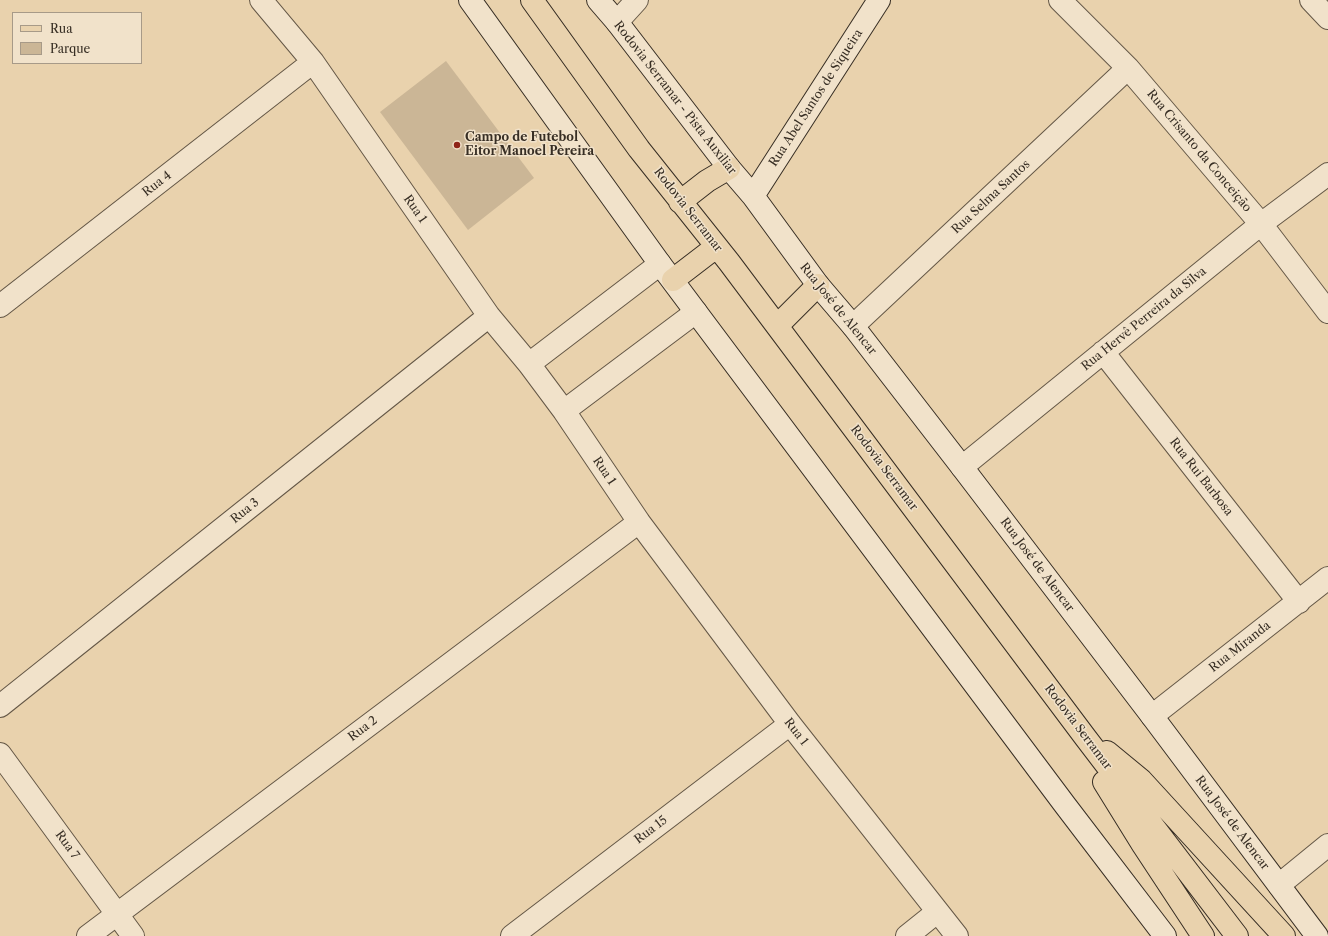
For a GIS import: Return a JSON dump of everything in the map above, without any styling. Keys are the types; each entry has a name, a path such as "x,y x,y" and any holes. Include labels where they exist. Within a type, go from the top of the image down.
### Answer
{"main road":[{"name":"Rodovia Serramar","path":"532,0 680,202 777,326 1085,737 1237,936"},
{"path":"680,202 707,181 729,168"},
{"path":"666,272 716,247"},
{"path":"777,326 818,286"},
{"path":"1085,737 1106,784 1143,845 1203,936"},
{"path":"1085,737 1115,758 1141,780 1284,936"}],"street":[{"name":"Rua 1","path":"261,0 313,62 489,316 529,364 564,411 639,522 790,724 956,936"},
{"path":"470,0 666,272 1065,805 1165,936"},
{"name":"Rodovia Serramar - Pista Auxiliar","path":"598,0 617,22 729,168 753,196"},
{"path":"617,22 636,0"},
{"name":"Rua Abel Santos de Siqueira","path":"753,196 879,0"},
{"name":"Rua Crisanto da Conceição","path":"1060,0 1128,68 1261,224 1328,312"},
{"path":"1311,0 1328,18"},
{"name":"Rua 4","path":"0,306 313,62"},
{"name":"Rua Selma Santos","path":"853,326 1128,68"},
{"name":"Rua Hervê Perreira da Silva","path":"962,467 1261,224 1328,174"},
{"name":"Rua José de Alencar","path":"753,196 818,286 853,326 962,467 1152,716 1317,936"},
{"path":"529,364 666,272"},
{"path":"564,411 696,312"},
{"name":"Rua 3","path":"0,706 489,316"},
{"name":"Rua Rui Barbosa","path":"1103,352 1298,602"},
{"name":"Rua 2","path":"88,936 639,522"},
{"name":"Rua Miranda","path":"1152,716 1328,578"},
{"name":"Rua 15","path":"512,936 790,724"},
{"name":"Rua 7","path":"0,754 133,936"},
{"path":"1279,886 1328,845"},
{"path":"907,936 937,912"}],"green space":[{"name":"Campo de Futebol Eitor Manoel Pereira","path":"446,61 534,178 468,230 380,112"}],"place":[{"name":"Campo de Futebol Eitor Manoel Pereira","path":"457,145"}]}
